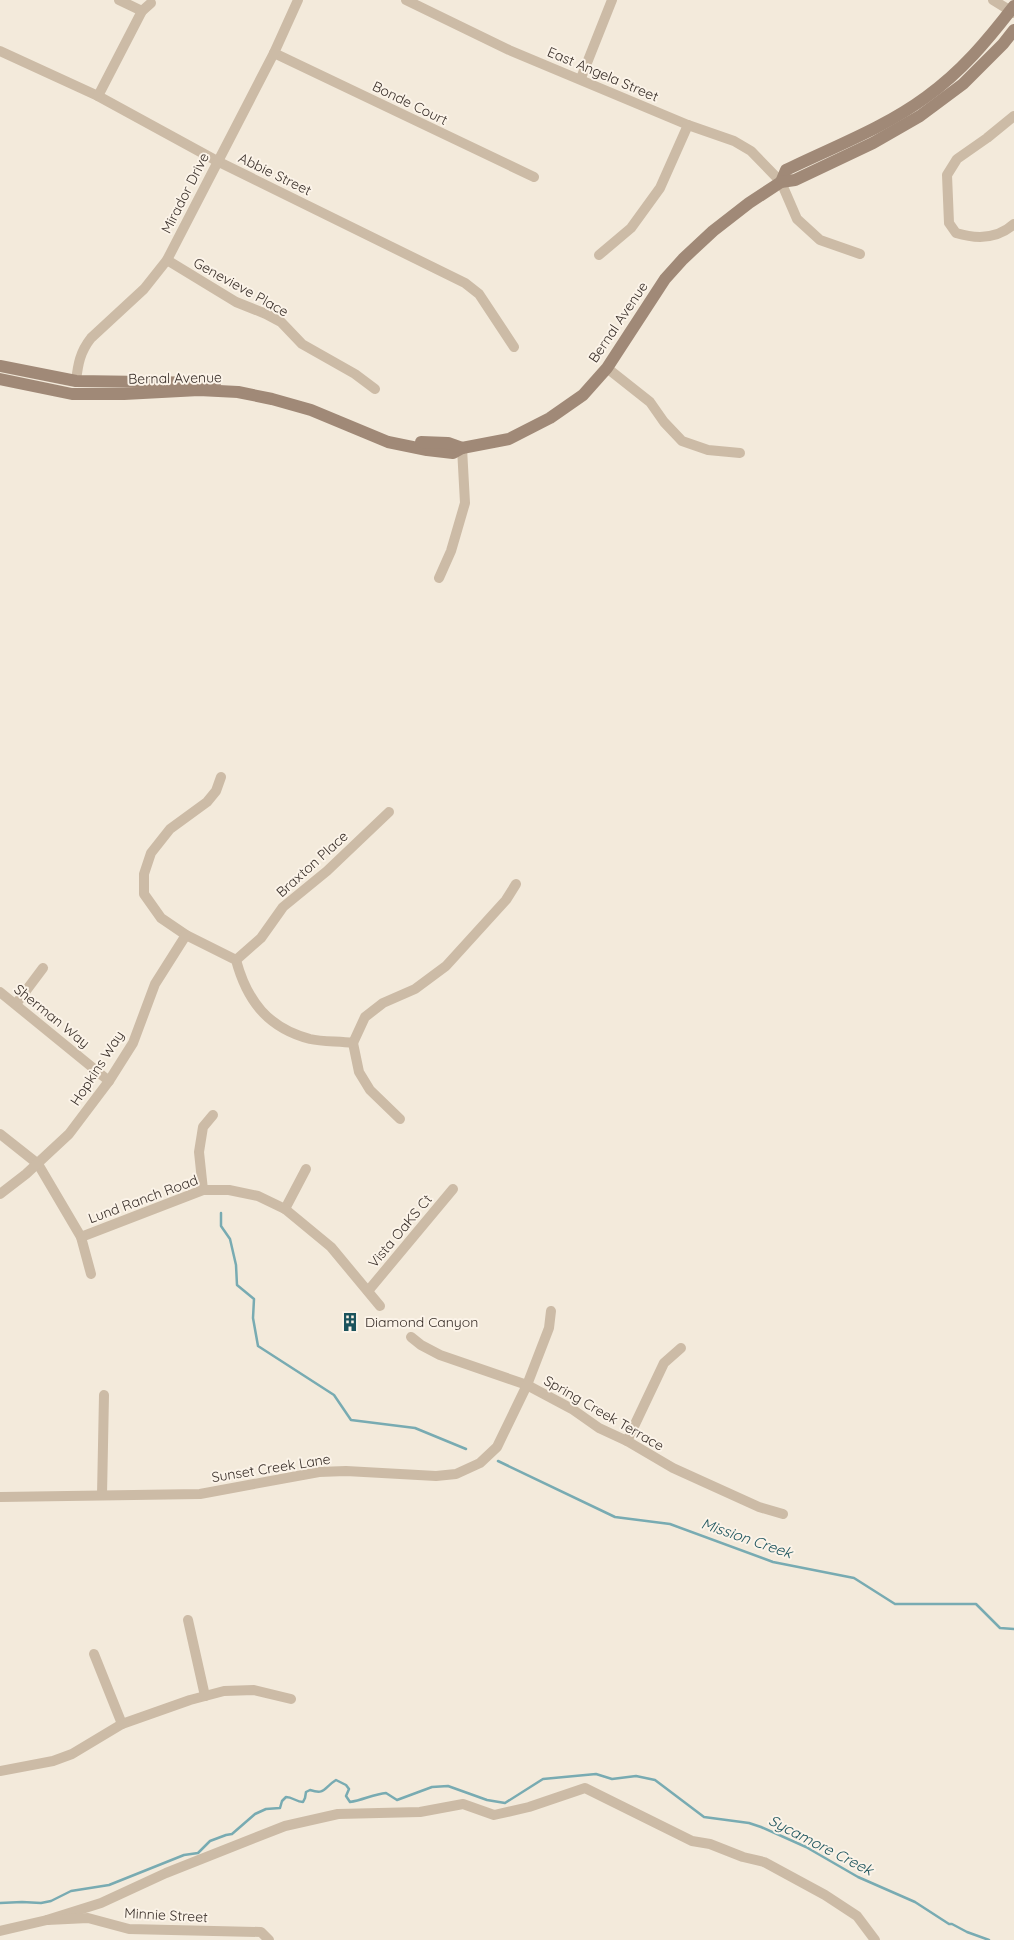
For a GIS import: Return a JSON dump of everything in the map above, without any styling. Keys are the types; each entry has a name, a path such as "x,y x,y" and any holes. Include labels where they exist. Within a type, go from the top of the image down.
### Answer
{"main road":[{"name":"Bernal Avenue","path":"781,182 786,170 868,131 926,97 974,55 1013,10"},
{"name":"Bernal Avenue","path":"0,379 72,394 124,394 199,390 238,392 272,398 311,410 388,442 427,450 453,453 462,448 509,439 550,418 583,395 607,368 653,296 683,259 730,218 781,182 795,180 865,146 920,116 963,84 1003,44 1014,30"},
{"name":"Bernal Avenue","path":"0,366 76,381 188,381 263,388 324,408 403,438 426,443 448,443 462,448"}],"street":[{"path":"119,0 142,11"},
{"name":"Mirador Drive","path":"76,381 79,358 83,348 91,338 144,289 167,260 274,53 298,0"},
{"name":"East Angela Street","path":"406,0 509,50 581,78 688,125 734,141 751,151 781,182"},
{"path":"581,78 612,0"},
{"path":"993,0 1013,10"},
{"path":"98,96 142,11 151,3"},
{"name":"Abbie Street","path":"0,51 98,96 217,161 473,288 514,347"},
{"name":"Bonde Court","path":"274,53 534,178"},
{"path":"1014,116 987,138 957,158 947,175 949,223 956,233 970,237 992,236 1009,229 1014,224"},
{"path":"599,255 631,228 660,188 688,125"},
{"path":"781,182 797,219 820,240 860,254"},
{"name":"Genevieve Place","path":"167,260 236,302 281,322 302,344 355,374 375,389"},
{"path":"607,368 650,402 664,422 682,441 708,450 740,453"},
{"path":"439,578 451,551 465,503 462,448"},
{"path":"221,777 216,791 207,802 170,829 150,853 144,874 144,894 161,918 186,935 236,960 242,981 254,1001 268,1018 290,1031 311,1039 353,1043"},
{"name":"Braxton Place","path":"236,960 261,938 283,907 327,871 389,812"},
{"path":"400,1119 370,1090 359,1072 353,1043 365,1017 383,1003 415,989 446,966 506,900 516,884"},
{"name":"Hopkins Way","path":"0,1194 38,1164 69,1134 109,1081 133,1043 155,984 186,935"},
{"path":"16,1004 43,968"},
{"name":"Sherman Way","path":"0,992 109,1081"},
{"path":"203,1190 199,1152 203,1127 213,1115"},
{"path":"0,1134 38,1164 81,1237 90,1274"},
{"path":"285,1209 306,1169"},
{"name":"Vista OaKS Ct","path":"368,1291 453,1189"},
{"name":"Lund Ranch Road","path":"81,1237 203,1190 228,1190 258,1196 285,1209 331,1247 380,1306"},
{"name":"Sunset Creek Lane","path":"0,1496 200,1494 319,1472 346,1471 436,1476 456,1474 480,1463 497,1447 527,1385 549,1328 552,1311"},
{"name":"Spring Creek Terrace","path":"411,1337 421,1345 440,1355 527,1385 572,1409 599,1428 627,1441 673,1468 759,1508 783,1514"},
{"path":"627,1441 664,1363 681,1348"},
{"path":"102,1495 104,1396"},
{"path":"188,1620 205,1696"},
{"path":"94,1654 122,1724"},
{"path":"0,1771 31,1767 72,1754 122,1724 158,1710 224,1691 254,1690 291,1699"},
{"path":"48,1920 101,1903 166,1873 285,1826 338,1814 420,1812 463,1804 494,1814 529,1807 586,1788 692,1841 710,1844 743,1857 764,1862 825,1895 857,1916 874,1940"},
{"name":"Minnie Street","path":"0,1931 48,1920 88,1918 129,1929 261,1932 269,1940"}],"waterway":[{"name":"Mission Creek","path":"221,1213 221,1226 230,1239 236,1265 237,1285 254,1299 253,1318 258,1346 334,1395 351,1420 415,1428 466,1449"},
{"name":"Mission Creek","path":"498,1461 615,1517 670,1524 773,1562 854,1578 895,1604 976,1604 1000,1628 1014,1629"},
{"name":"Sycamore Creek","path":"0,1903 41,1903 51,1901 71,1891 109,1885 184,1855 198,1853 210,1841 232,1834 255,1814 266,1809 280,1808 282,1801 286,1797 303,1802 306,1792 310,1790 322,1791 336,1780 346,1785 349,1789 346,1796 350,1802 386,1793 397,1800 432,1787 448,1786 487,1800 505,1803 543,1779 596,1774 612,1779 636,1776 655,1780 704,1817 749,1823 761,1827 806,1847 858,1877 915,1902 949,1924 989,1940"}],"place":[{"name":"Diamond Canyon","path":"350,1322"}]}
